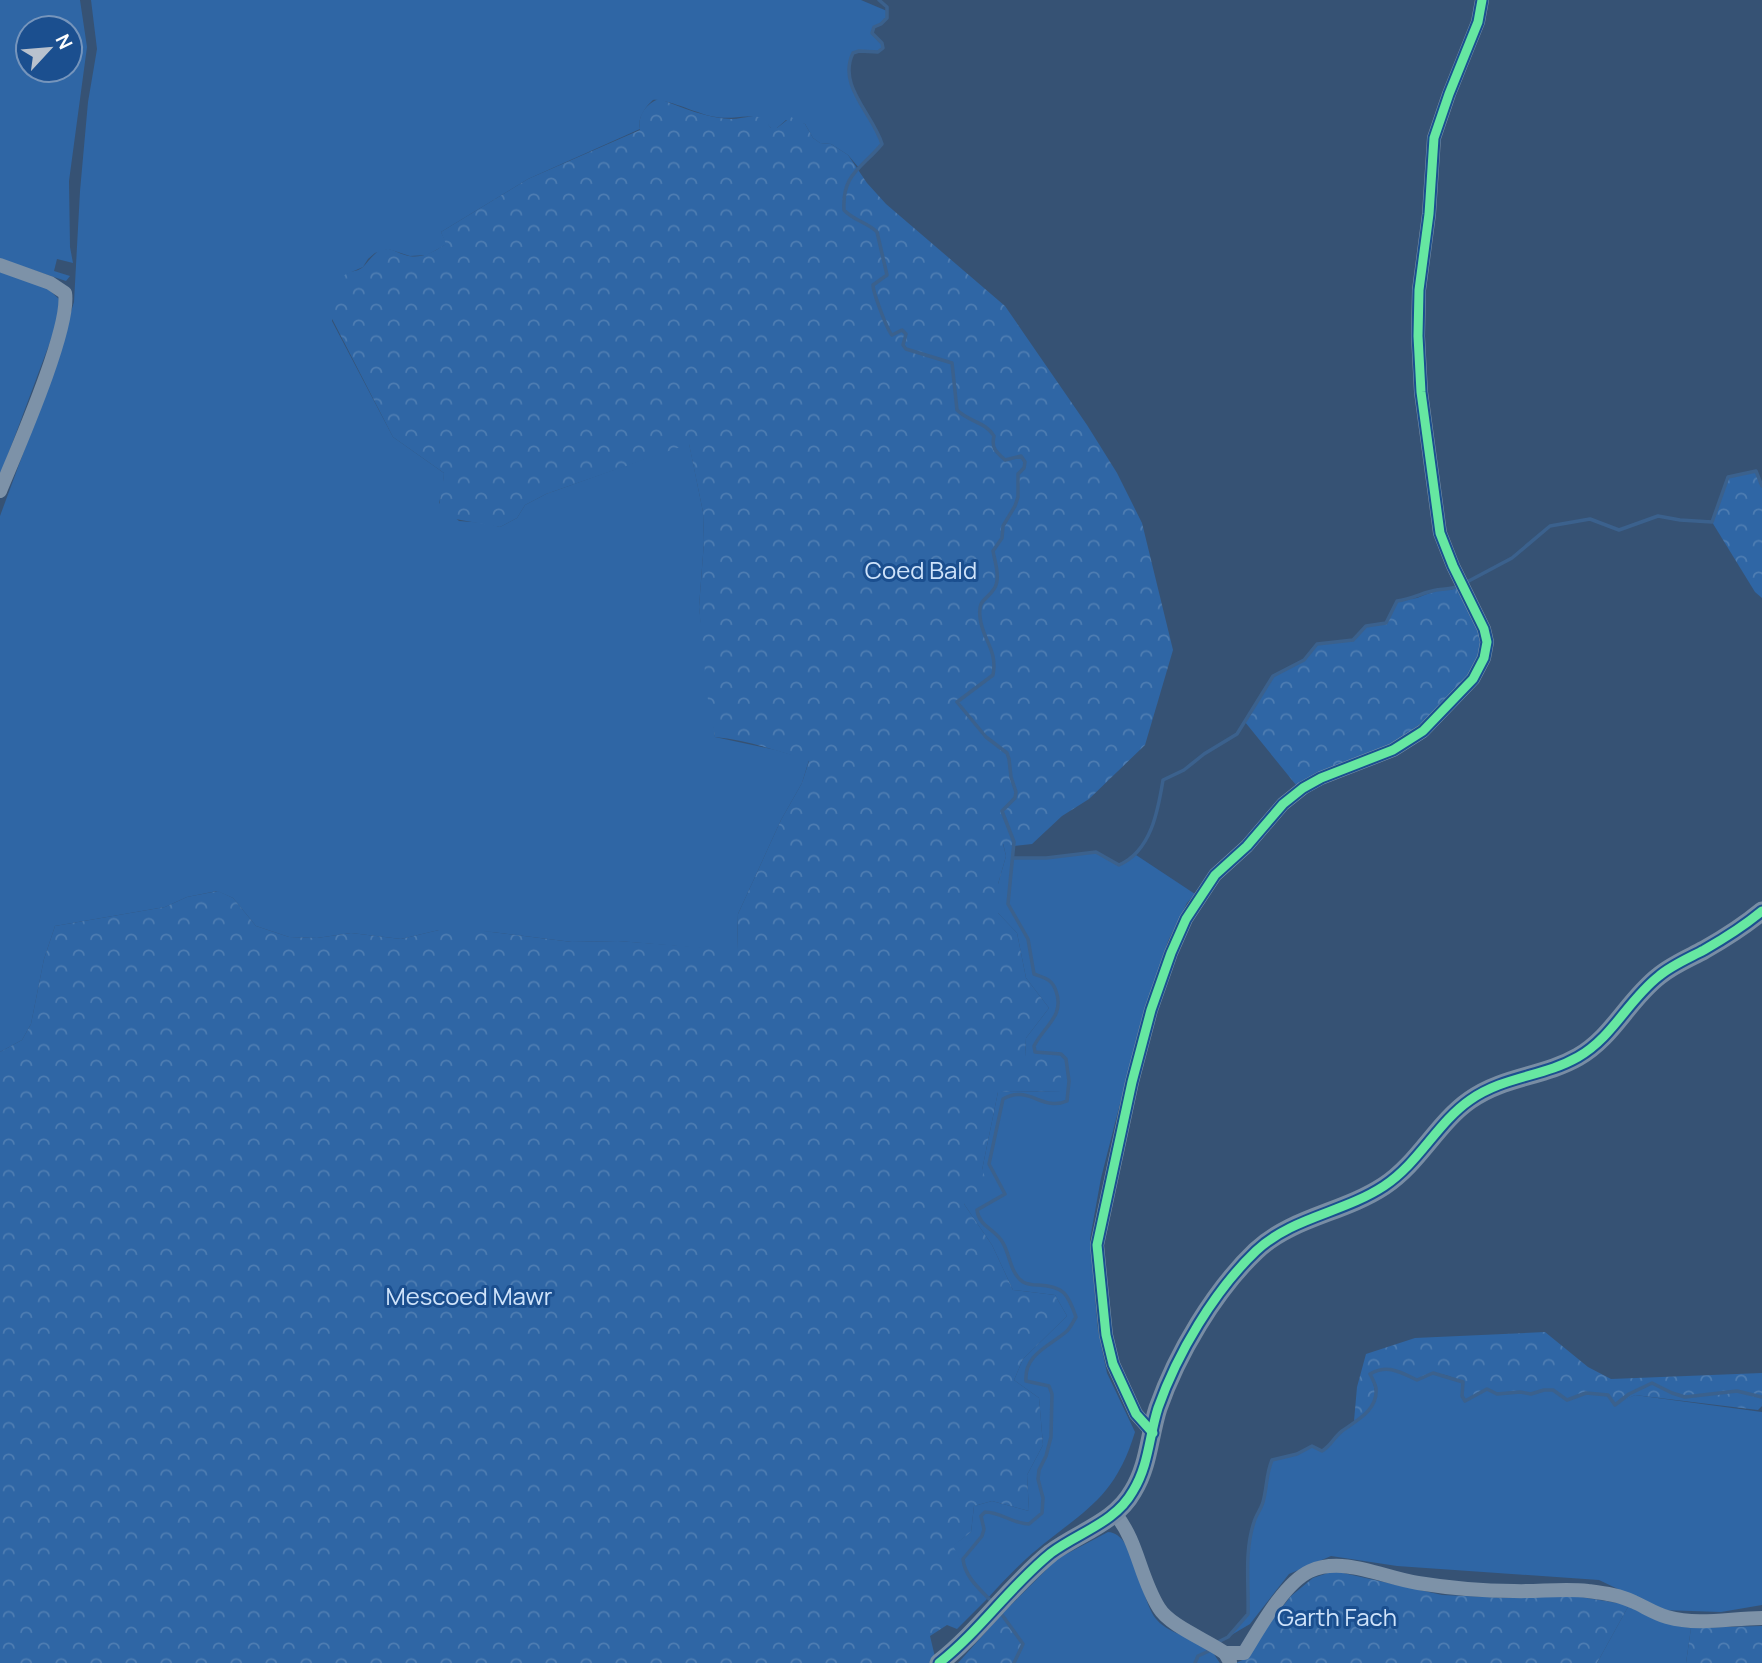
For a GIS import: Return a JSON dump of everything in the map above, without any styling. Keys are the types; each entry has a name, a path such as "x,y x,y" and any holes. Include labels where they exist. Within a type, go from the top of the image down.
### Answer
{"street":[{"path":"1153,1433 1136,1414 1113,1364 1106,1335 1097,1245 1132,1082 1151,1010 1171,954 1186,919 1215,875 1247,846 1283,804 1321,778 1386,753 1423,731 1474,679 1485,658 1485,629 1453,566 1440,533 1421,393 1419,290 1429,214 1434,138 1478,22 1482,0"},
{"path":"0,265 50,283 65,293 66,302 45,372 0,491"},
{"path":"939,1663 1052,1553 1116,1515 1144,1470 1158,1410 1179,1361 1219,1294 1258,1249 1292,1225 1384,1186 1404,1171 1467,1102 1488,1088 1560,1066 1600,1042 1663,972 1726,938 1762,911"},
{"path":"1116,1515 1127,1528 1159,1609 1228,1658 1244,1653 1289,1589 1308,1572 1332,1565 1417,1583 1454,1587 1515,1591 1588,1591 1632,1600 1666,1617 1683,1620 1714,1623 1762,1618"}],"green space":[{"path":"0,0 80,0 82,14 14,14 14,84 82,84 69,181 70,247 73,263 57,259 54,271 70,276 66,281 0,259"},
{"path":"91,0 861,0 887,11 887,18 874,27 872,33 882,43 883,48 878,52 854,53 850,65 853,88 882,144 859,168 848,155 831,144 820,143 813,138 805,124 786,120 777,128 771,128 759,118 716,117 653,100 642,113 640,129 528,179 441,232 447,244 427,255 410,256 388,249 375,253 363,267 347,274 338,282 332,321 393,437 444,473 439,503 459,521 500,527 517,518 525,505 546,494 689,443 703,512 704,542 699,607 715,737 809,760 802,783 781,820 738,914 737,951 618,941 572,942 492,932 439,930 401,939 351,933 317,938 289,937 256,926 233,898 217,891 187,897 165,907 55,926 44,959 31,1024 22,1040 0,1052 0,516 51,378 74,302 88,102 97,49"},
{"path":"84,27 87,47 84,69"},
{"name":"Mescoed Mawr","path":"660,99 713,117 759,117 771,128 777,128 791,117 805,124 813,138 820,143 831,144 848,155 867,183 886,204 1005,306 1087,425 1117,473 1142,523 1173,650 1145,745 1089,799 1062,816 1032,844 1003,844 1006,856 998,884 998,913 1017,933 1026,978 1049,1008 1026,1038 1025,1056 1060,1061 1062,1091 998,1092 982,1170 992,1192 964,1204 992,1245 1013,1290 1055,1295 1067,1316 1023,1359 1014,1380 1039,1398 1043,1445 1027,1475 1029,1511 992,1501 974,1506 971,1532 953,1546 973,1582 988,1598 957,1629 947,1625 930,1636 935,1657 930,1663 0,1663 0,1052 22,1040 31,1024 44,959 55,926 165,907 187,897 218,891 233,898 256,926 289,937 317,938 351,933 401,939 439,930 467,929 572,942 618,941 737,950 738,914 781,820 802,783 809,761 751,743 715,737 707,694 699,607 704,542 703,512 689,444 546,494 525,505 517,518 500,527 444,517 439,512 444,473 393,437 328,311 331,294 339,280 361,268 377,252 389,249 416,257 436,250 446,244 441,232 528,179 640,130 644,110"},
{"path":"0,272 45,286 60,300 59,318 0,476"},
{"path":"1756,471 1762,486 1762,598 1755,592 1712,522 1728,477"},
{"path":"1457,587 1480,634 1480,659 1460,685 1427,719 1390,746 1296,785 1245,722 1273,676 1304,660 1317,644 1353,640 1366,626 1386,623 1397,601"},
{"path":"1003,843 1014,846 1014,858 1046,858 1096,852 1119,865 1136,855 1195,894 1187,903 1168,941 1141,1022 1101,1178 1090,1239 1098,1330 1107,1373 1135,1432 1126,1457 1104,1492 1091,1506 1026,1559 988,1598 973,1582 952,1546 971,1532 974,1506 992,1501 1029,1511 1027,1475 1043,1445 1039,1398 1014,1380 1023,1359 1067,1316 1055,1295 1013,1290 992,1245 964,1204 982,1170 998,1092 1062,1091 1025,1057 1026,1038 1049,1008 1026,978 1017,933 998,913 998,884 1006,856"},
{"path":"1545,1332 1588,1367 1611,1379 1762,1373 1762,1406 1758,1410 1635,1395 1615,1405 1608,1395 1586,1393 1567,1400 1553,1390 1531,1394 1497,1394 1487,1389 1465,1401 1462,1396 1463,1382 1440,1374 1417,1380 1389,1368 1370,1374 1375,1390 1374,1401 1368,1411 1354,1421 1357,1387 1366,1354 1415,1338"},
{"path":"1389,1368 1417,1380 1433,1373 1463,1382 1462,1396 1465,1401 1487,1389 1497,1394 1531,1394 1553,1390 1567,1400 1597,1394 1608,1395 1615,1404 1635,1395 1762,1412 1762,1605 1721,1612 1662,1610 1599,1580 1397,1566 1331,1556 1289,1574 1250,1624 1228,1637 1248,1614 1249,1545 1254,1522 1263,1502 1272,1460 1297,1454 1312,1446 1322,1451 1325,1449 1374,1403 1376,1387 1370,1374"},
{"path":"1108,1532 1117,1535 1125,1543 1157,1620 1204,1646 1220,1663 1014,1663 1023,1643 1002,1614 1057,1559"},
{"name":"Garth Fach","path":"1334,1571 1442,1595 1508,1598 1575,1596 1629,1605 1597,1663 1236,1663 1249,1657 1268,1625 1291,1596 1313,1578"},
{"path":"1629,1605 1674,1625 1691,1628 1686,1663 1597,1663"},
{"path":"1002,1614 1023,1644 1014,1663 958,1663"},
{"path":"1762,1626 1762,1663 1686,1663 1691,1628"}],"waterway":[{"path":"879,0 887,7 887,18 874,27 872,33 882,43 883,48 878,52 853,53 849,65 858,100 882,144 854,173 846,188 844,210 877,232 887,275 873,285 892,335 902,330 906,334 903,345 906,349 952,363 957,410 991,431 995,449 1005,460 1021,456 1025,462 1024,468 1018,474 1018,497 1015,506 1003,526 1002,538 993,551 997,570 996,585 980,607 981,625 992,651 993,675 957,702 986,737 1007,753 1009,759 1016,792 1015,798 1002,811 1014,842 1008,904 1028,939 1034,974 1050,981 1058,1000 1056,1014 1034,1046 1035,1052 1061,1054 1066,1059 1069,1081 1067,1101 1050,1103 1020,1095 1003,1099 989,1164 1005,1194 977,1210 984,1224 1003,1243 1019,1278 1028,1284 1054,1287 1064,1293 1076,1317 1067,1331 1034,1357 1026,1372 1026,1381 1049,1386 1052,1394 1051,1437 1038,1479 1043,1498 1042,1513 1029,1524 985,1512 981,1516 984,1529 982,1536 963,1559 970,1578 993,1603"},
{"path":"1465,583 1512,558 1550,526 1590,519 1619,530 1658,516 1712,522 1728,477 1756,471 1762,486"},
{"path":"1014,858 1046,858 1096,852 1119,865 1130,859 1139,850 1151,829 1163,780 1184,770 1237,734 1273,676 1304,660 1317,644 1353,640 1366,626 1386,623 1397,601 1458,586"},
{"path":"1216,1643 1228,1637 1248,1614 1249,1545 1254,1522 1263,1502 1272,1460 1297,1454 1312,1446 1322,1451 1325,1449 1374,1403 1376,1389 1370,1374 1376,1371 1394,1370 1417,1380 1433,1373 1463,1382 1462,1396 1465,1401 1487,1389 1497,1394 1531,1394 1553,1390 1567,1400 1586,1393 1608,1395 1615,1405 1629,1394 1652,1383 1685,1397 1737,1391 1762,1397"},
{"path":"1000,1612 1023,1644 1014,1663"},
{"path":"1195,1663 1198,1656 1211,1650"}],"cycle path":[{"path":"1153,1433 1136,1414 1113,1364 1106,1335 1097,1245 1132,1082 1151,1010 1171,953 1186,919 1215,875 1247,846 1283,804 1321,778 1393,750 1423,731 1473,679 1484,658 1487,642 1484,629 1440,533 1421,392 1418,336 1419,290 1429,214 1434,138 1478,22 1482,0"},
{"path":"939,1663 1051,1553 1107,1519 1125,1502 1133,1491 1146,1461 1158,1408 1175,1366 1212,1304 1256,1251 1285,1230 1352,1203 1384,1186 1408,1166 1458,1109 1483,1092 1565,1064 1590,1049 1659,976 1727,936 1762,911"}],"park label":[{"name":"Coed Bald","path":"921,571"}]}
